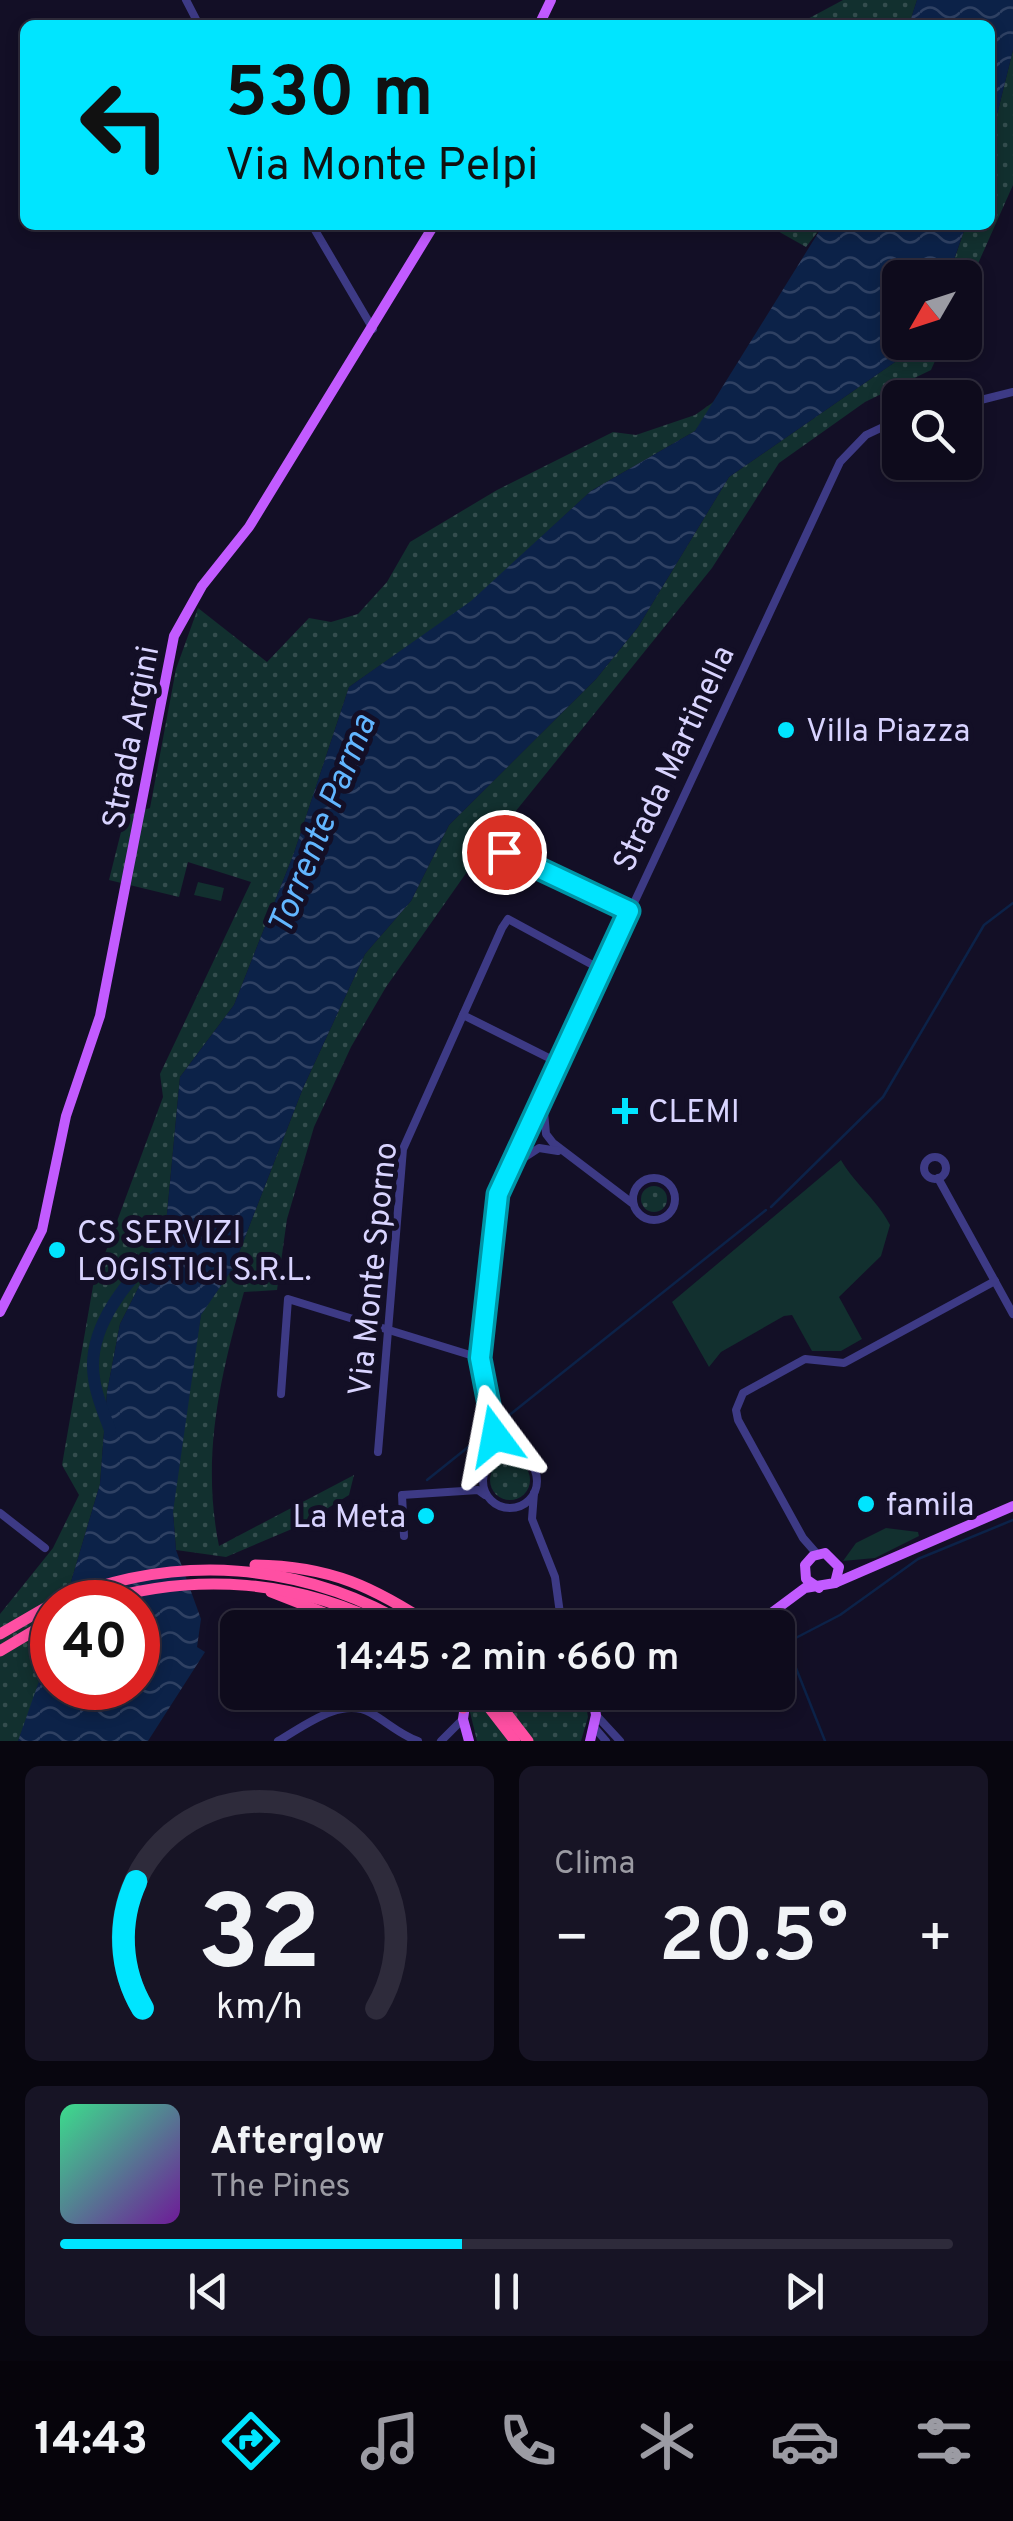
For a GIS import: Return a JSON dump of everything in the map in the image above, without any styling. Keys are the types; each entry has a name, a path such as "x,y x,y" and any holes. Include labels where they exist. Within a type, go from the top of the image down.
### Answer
{"highway":[{"path":"120,1580 194,1569 280,1565 330,1573 373,1588 408,1610"},
{"path":"212,1568 273,1574 322,1585 375,1610"},
{"path":"160,1588 201,1584 276,1586 348,1610"},
{"path":"201,1584 270,1592 316,1610"},
{"path":"0,1634 30,1617"},
{"path":"3,1649 30,1633"},
{"path":"462,1710 464,1714"},
{"path":"491,1710 515,1741"},
{"path":"504,1710 528,1741"}],"main road":[{"name":"Strada Argini","path":"0,1312 41,1234 66,1116 100,1016 174,636 188,607 250,526 431,230"},
{"path":"773,1610 804,1588 835,1583 1013,1506"},
{"path":"778,1606 817,1554 833,1557 840,1571 835,1583"},
{"path":"840,1571 878,1565"},
{"path":"805,1566 810,1583 818,1588"},
{"path":"464,1710 469,1740"},
{"path":"590,1741 594,1710"},
{"path":"595,1717 600,1710"}],"street":[{"path":"315,230 373,329"},
{"path":"982,400 1013,392"},
{"name":"Strada Martinella","path":"493,1460 495,1436 480,1358 498,1194 840,462 866,435 882,427"},
{"path":"504,852 629,911"},
{"name":"Via Monte Sporno","path":"378,1452 403,1149 463,1014 508,919 602,970"},
{"path":"463,1014 559,1063"},
{"path":"543,1097 546,1134 562,1153 618,1193 632,1203 640,1216 653,1220 665,1217 675,1203 673,1189 661,1178 647,1178 618,1193"},
{"path":"526,1131 546,1134"},
{"path":"526,1131 539,1148 562,1153"},
{"path":"509,1168 539,1148"},
{"path":"938,1178 1013,1314"},
{"path":"632,1203 636,1187"},
{"path":"817,1554 803,1538 738,1420 738,1400 805,1359 844,1364 995,1281"},
{"path":"282,1394 288,1300 480,1358"},
{"path":"495,1436 512,1454 534,1468 532,1519 555,1576 560,1610"},
{"path":"458,1491 474,1483 493,1460 512,1454"},
{"path":"485,1470 483,1485 490,1498"},
{"path":"404,1536 402,1496 478,1490 501,1506 516,1507 532,1519"},
{"path":"516,1507 534,1493"},
{"path":"0,1512 45,1548"},
{"path":"803,1538 805,1566"},
{"path":"278,1741 333,1711 354,1707 367,1710 418,1741"},
{"path":"441,1741 452,1735 464,1714"},
{"path":"595,1717 606,1741"},
{"path":"595,1717 620,1741"},
{"path":"452,1735 469,1740"}],"green space":[{"path":"843,0 917,0 911,20 806,20"},
{"path":"1013,50 1013,185 995,226 995,123"},
{"path":"776,230 819,230 806,247"},
{"path":"964,230 993,230 980,260 954,260"},
{"path":"898,360 935,360 931,370 910,380 882,380 882,394 779,463 712,568 469,869 386,987 351,1047 314,1127 287,1219 277,1290 244,1292 216,1417 212,1481 219,1546 354,1475 349,1495 299,1526 226,1557 176,1550 173,1512 181,1436 201,1314 233,1268 303,1088 365,954 411,901 449,825 596,679 638,627 729,477"},
{"path":"719,398 695,431 591,491 471,602 349,687 294,853 234,1005 180,1077 165,1235 120,1324 107,1392 100,1484 72,1580 30,1580 30,1710 18,1741 0,1741 0,1614 53,1548 79,1495 62,1465 93,1286 163,1097 160,1074 251,882 188,862 179,897 109,880 125,816 150,808 176,669 198,608 267,662 309,618 331,622 358,614 387,582 410,542 497,490 613,432 636,435 695,415"},
{"path":"198,882 224,888 221,901 194,895"},
{"path":"841,1160 890,1225 881,1256 839,1297 862,1339 841,1351 812,1351 792,1315 784,1316 721,1352 709,1367 672,1302"},
{"path":"654,1186 663,1190 667,1199 663,1208 654,1212 645,1208 641,1199 645,1190"},
{"path":"510,1460 524,1466 530,1480 524,1494 510,1500 496,1494 490,1480 496,1466"},
{"path":"886,1528 918,1532 919,1536 875,1558 843,1561 856,1543"},
{"path":"587,1710 588,1717 581,1741 477,1741 470,1712"}],"water":[{"path":"917,0 1013,0 1013,50 995,123 995,20 911,20"},
{"path":"820,230 964,230 954,260 882,260 882,360 898,360 729,477 638,627 596,679 449,825 411,901 365,954 303,1088 233,1268 201,1315 173,1512 176,1550 201,1619 197,1647 205,1652 148,1741 18,1741 30,1707 30,1710 160,1710 160,1580 72,1580 100,1484 107,1392 120,1324 165,1235 180,1077 234,1005 294,853 349,687 471,601 591,491 695,431"}],"waterway":[{"path":"771,1207 883,1097 984,925 1013,903"},
{"path":"497,1425 766,1210"},
{"name":"Torrente Parma","path":"110,1430 94,1378 97,1340 113,1304 138,1272 166,1247"},
{"path":"427,1480 487,1432"},
{"path":"825,1741 786,1643 840,1615 918,1559 1013,1520"}],"place":[{"name":"Villa Piazza","path":"786,730"},
{"name":"CLEMI","path":"625,1111"},
{"name":"CS SERVIZI LOGISTICI S.R.L.","path":"57,1250"},
{"name":"famila","path":"866,1504"},
{"name":"La Meta","path":"426,1516"}],"route":[{"path":"495,1436 480,1358 498,1194 629,911 504,852"}]}
